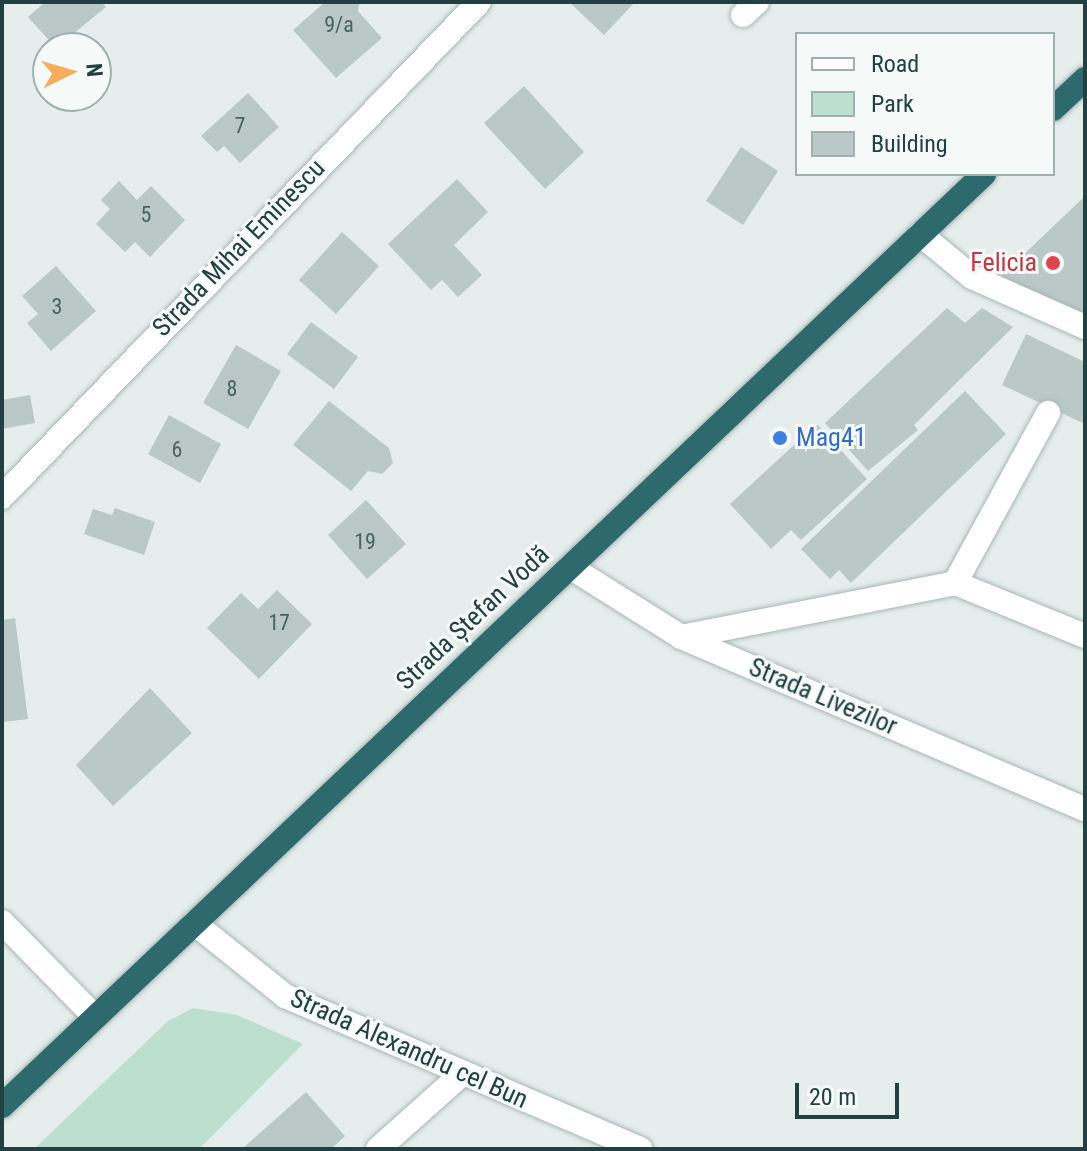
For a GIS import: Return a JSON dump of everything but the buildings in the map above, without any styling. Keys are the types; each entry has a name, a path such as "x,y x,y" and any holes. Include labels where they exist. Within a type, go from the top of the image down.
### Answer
{"highway":[{"path":"1055,107 1085,79"},
{"name":"Strada Ștefan Vodă","path":"2,1106 982,176"}],"street":[{"name":"Strada Mihai Eminescu","path":"2,497 479,2"},
{"path":"920,234 972,277 1085,327"},
{"path":"955,583 1048,413"},
{"name":"Strada Livezilor","path":"570,567 681,637 1085,809"},
{"path":"681,637 955,583 1085,636"},
{"path":"2,922 94,1016"},
{"name":"Strada Alexandru cel Bun","path":"194,923 285,996 640,1149"},
{"path":"378,1149 463,1073"}],"green space":[{"path":"193,1008 237,1015 303,1044 199,1149 34,1149 168,1021"}],"place":[{"name":"Felicia","path":"1053,263"},
{"name":"Mag41","path":"780,438"}]}
